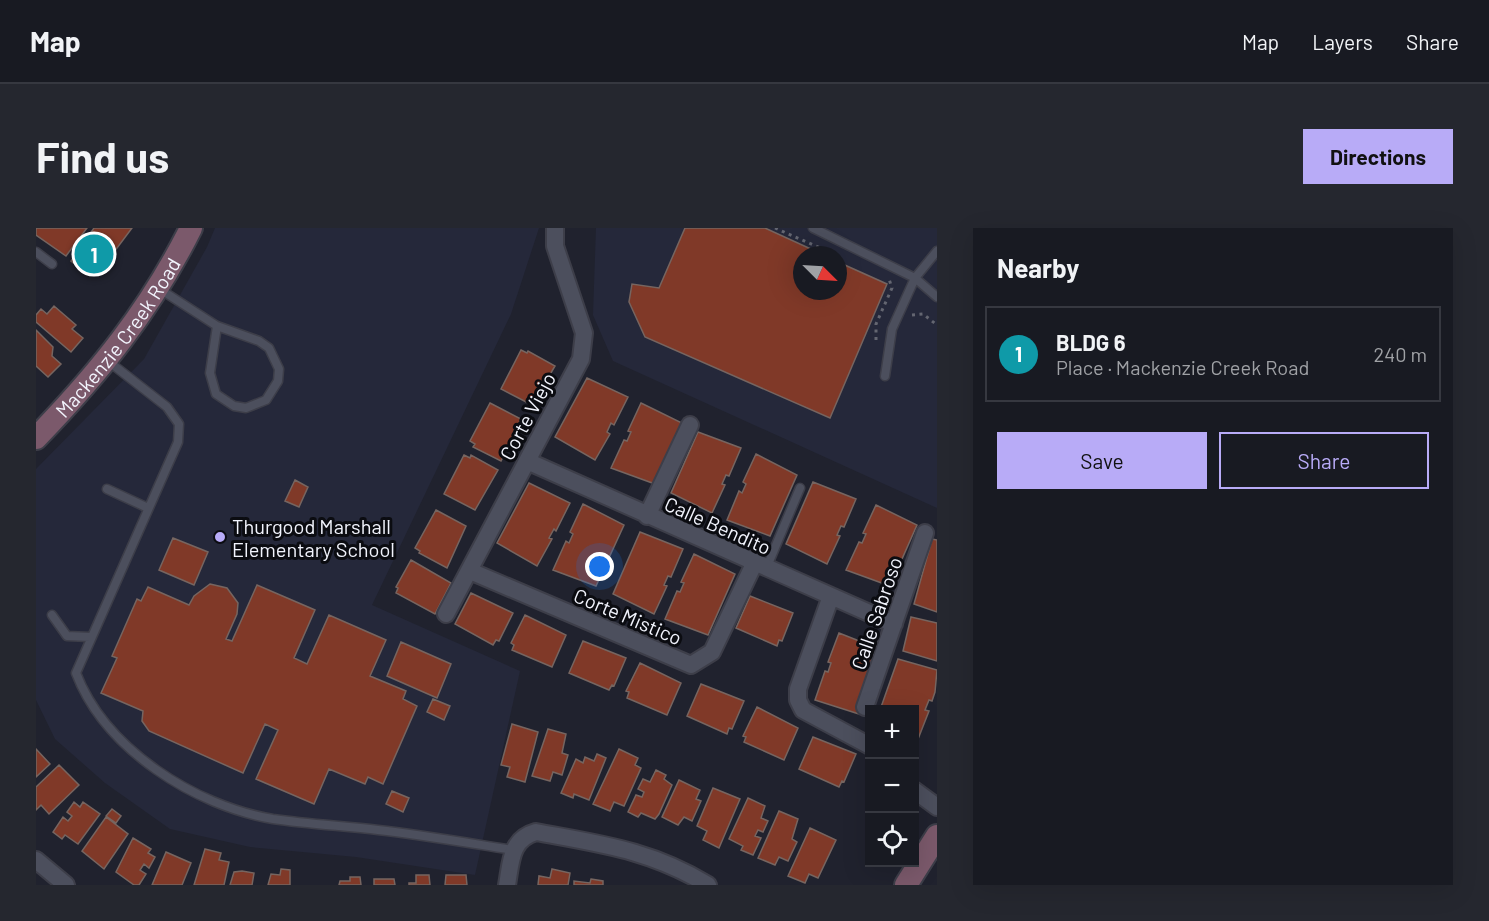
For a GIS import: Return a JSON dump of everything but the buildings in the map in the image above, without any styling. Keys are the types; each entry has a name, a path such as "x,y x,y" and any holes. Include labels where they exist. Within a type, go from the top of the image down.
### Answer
{"street":[{"name":"Mackenzie Creek Road","path":"36,438 107,361 158,288 190,228"},
{"name":"Corte Viejo","path":"446,614 581,359 584,333 555,246 555,228"},
{"path":"647,516 690,425"},
{"name":"Calle Bendito","path":"527,461 760,567 894,624"},
{"name":"Calle Sabroso","path":"866,705 926,532"},
{"name":"Corte Mistico","path":"470,571 691,665 712,652 760,567"},
{"path":"831,596 798,689 798,700 803,710 865,743"},
{"path":"919,793 937,807"},
{"path":"507,885 513,850 530,834 545,834 643,853 678,867 708,885"},
{"path":"906,885 937,836"},
{"path":"36,860 66,885"}],"lane":[{"path":"813,228 915,278 937,297"},
{"path":"885,376 892,329 915,278 937,251"},
{"path":"36,252 52,264"},
{"path":"158,288 218,326 259,341 276,358 278,381 266,400 256,406 234,406 224,402 211,384 210,373 218,326"},
{"path":"107,361 167,407 179,424 177,442 76,673 83,691 102,719 131,748 162,772 217,803 272,819 513,850"},
{"path":"760,567 800,488"},
{"path":"107,489 148,508"},
{"path":"52,615 67,636 90,637"}],"path":[{"path":"775,228 816,246"},
{"path":"876,343 876,324 892,288 890,279 880,275"},
{"path":"907,319 912,314 923,314 937,325"}],"shaded area":[{"name":"Thurgood Marshall Elementary School","path":"215,228 539,228 511,314 372,605 520,671 475,875 356,857 250,847 170,829 105,783 55,739 36,700 36,469 144,359 207,247"},
{"path":"596,228 937,228 937,508 613,361 593,315"}],"place":[{"name":"BLDG 6","path":"94,254"},
{"name":"Thurgood Marshall Elementary School","path":"220,537"}]}
